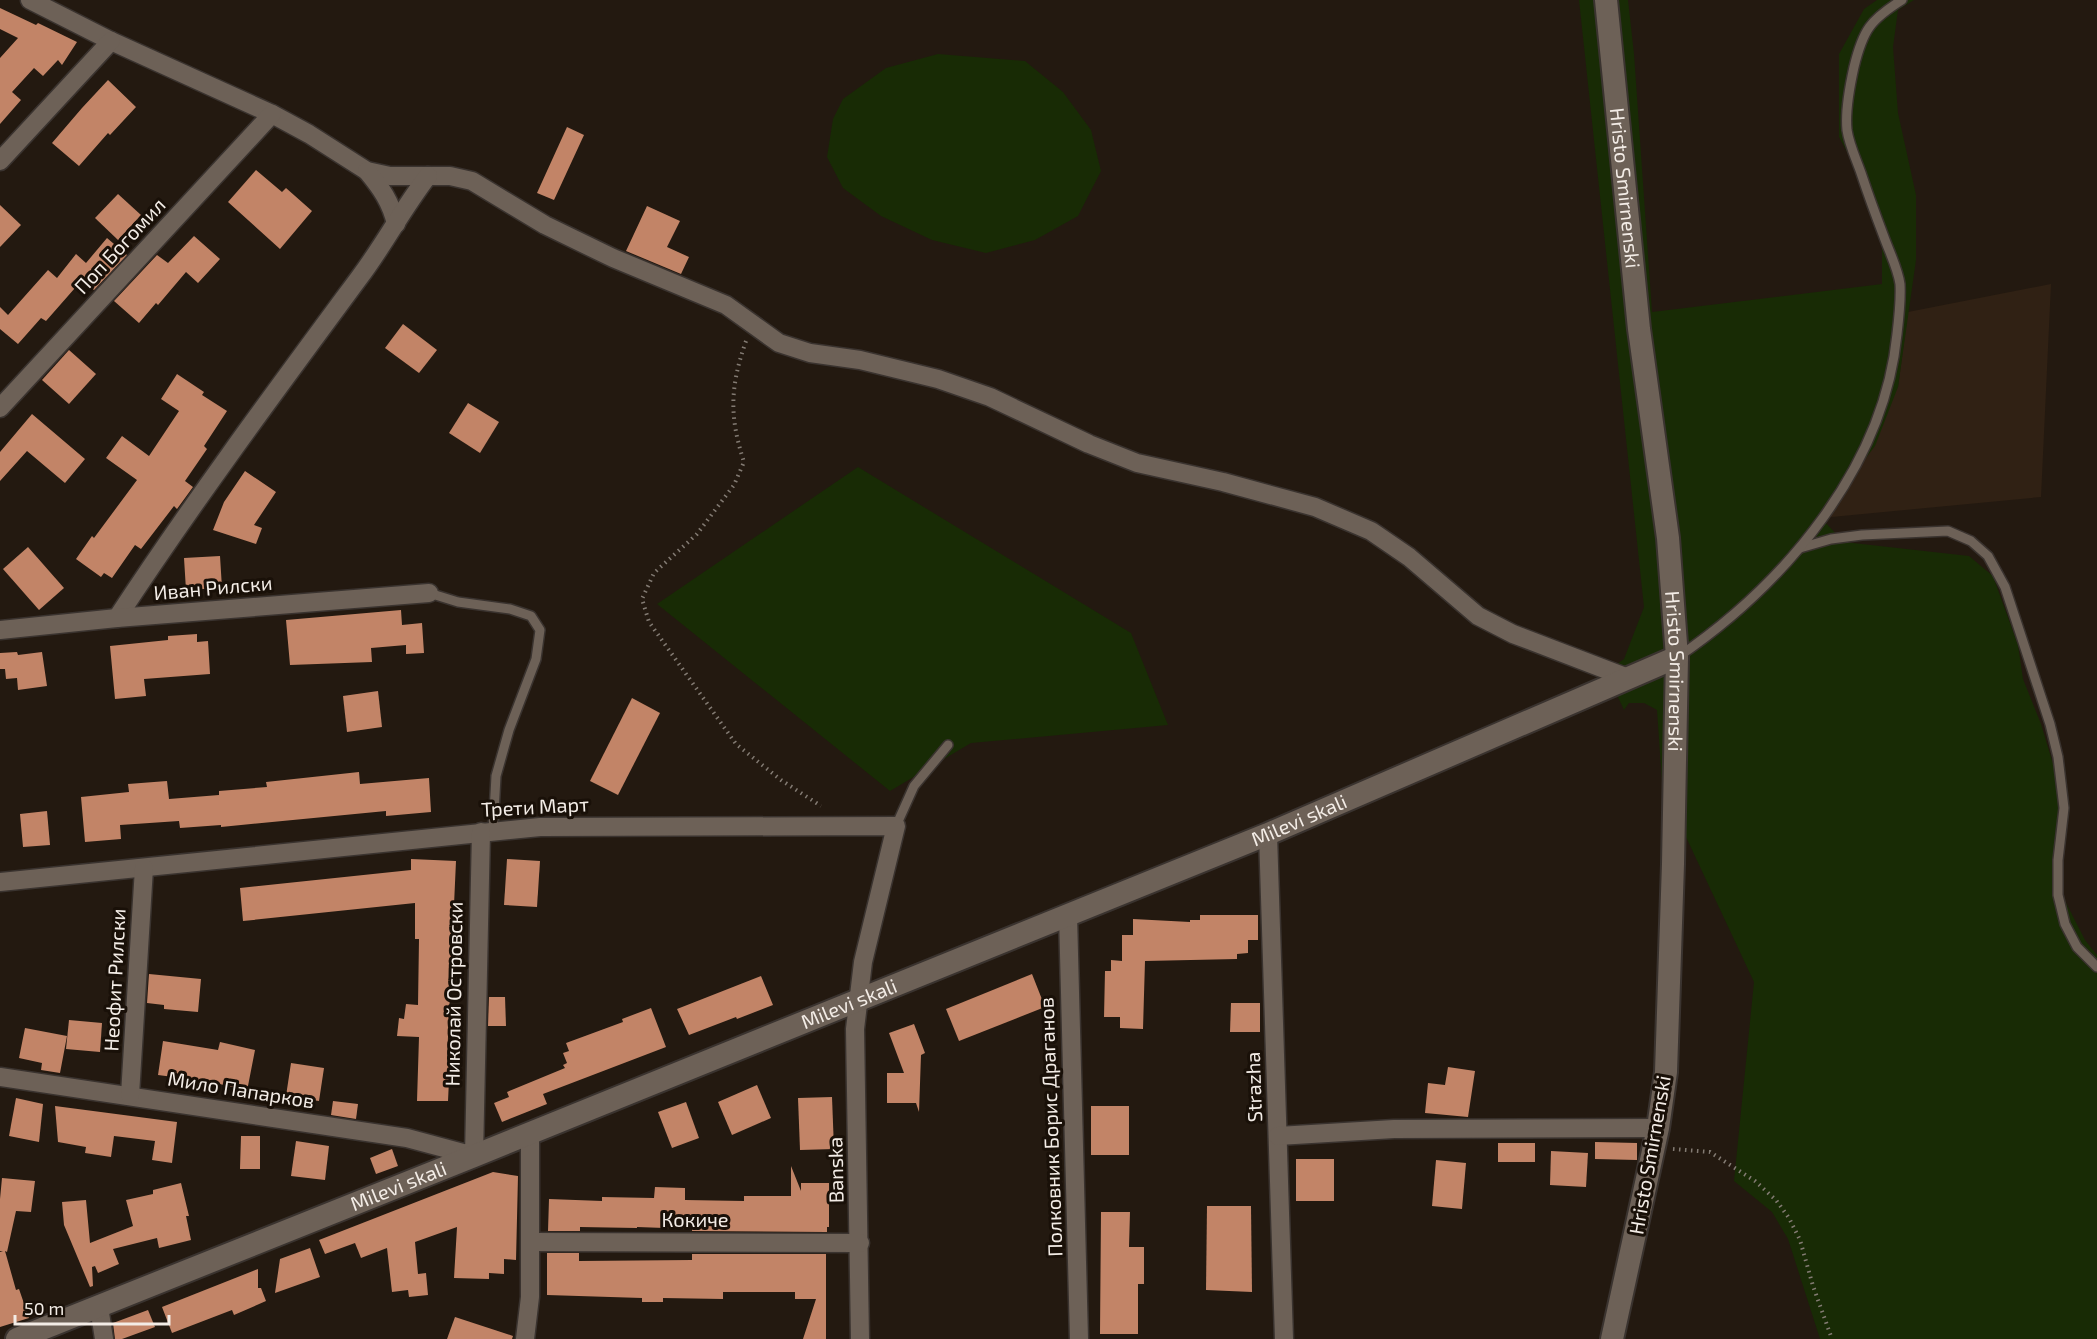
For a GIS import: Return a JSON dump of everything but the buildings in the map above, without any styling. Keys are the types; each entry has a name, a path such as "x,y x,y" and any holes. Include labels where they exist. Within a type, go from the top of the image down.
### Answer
{"street":[{"path":"30,0 111,41 272,114 309,134 367,171 390,176 450,176 472,181 545,225 613,258 726,305 779,343 810,353 860,360 938,379 990,397 1089,444 1137,463 1223,482 1315,507 1371,531 1410,557 1478,616 1513,634 1628,678"},
{"name":"Hristo Smirnenski","path":"1606,0 1639,329 1668,538 1677,657 1666,1072 1656,1139 1612,1339"},
{"path":"0,161 111,41"},
{"name":"Поп Богомил","path":"0,408 272,114"},
{"path":"367,171 383,190 392,206 396,224"},
{"path":"117,618 292,369 372,261 410,199 428,176"},
{"name":"Иван Рилски","path":"0,630 117,618 429,593"},
{"name":"Milevi skali","path":"17,1339 1268,834 1677,657"},
{"path":"857,1000 863,962 896,826"},
{"name":"Трети Март","path":"0,882 540,827 896,826"},
{"name":"Николай Островски","path":"474,1156 487,831"},
{"name":"Strazha","path":"1268,834 1284,1339"},
{"name":"Неофит Рилски","path":"130,1095 144,868"},
{"name":"Полковник Борис Драганов","path":"1068,915 1079,1339"},
{"name":"Banska","path":"857,1000 855,1029 860,1339"},
{"name":"Мило Папарков","path":"0,1077 407,1138 474,1156"},
{"path":"1278,1136 1394,1129 1656,1139"},
{"path":"525,1339 530,1297 530,1133"},
{"name":"Кокиче","path":"531,1242 860,1243"},
{"path":"99,1307 104,1339"}],"lane":[{"path":"1677,657 1710,635 1800,549 1832,505 1859,461 1879,414 1896,348 1900,282 1847,129 1850,85 1861,40 1879,14 1902,0"},
{"path":"1800,549 1831,539 1862,535 1948,531 1971,541 1988,556 2005,587 2050,724 2061,776 2064,808 2058,860 2058,896 2065,924 2077,947 2097,967"},
{"path":"429,593 458,602 510,609 531,616 540,630 536,659 509,730 496,776 487,831"},
{"path":"896,826 914,786 948,745"}],"path":[{"path":"753,323 737,366 732,400 736,436 744,462 734,485 697,534 654,573 642,599 649,622 736,744 781,780 852,826"},
{"path":"1656,1139 1710,1152 1755,1181 1776,1200 1790,1218 1800,1240 1832,1339"}],"shaded area":[{"path":"2051,284 2041,497 1821,518 1898,387 1908,312"}],"green space":[{"path":"1579,0 1628,0 1634,54 1652,312 1882,284 1882,247 1870,195 1839,137 1839,54 1864,9 1877,0 1914,0 1898,10 1893,47 1898,113 1916,195 1916,260 1898,387 1875,446 1821,518 1844,542 1969,556 1993,576 2018,645 2023,679 2041,724 2064,800 2057,885 2085,940 2097,955 2097,1339 1820,1339 1788,1239 1772,1212 1734,1181 1754,982 1662,782 1657,710 1644,703 1629,703 1624,710 1606,672 1624,659 1644,607"},
{"path":"938,54 1025,61 1063,92 1091,130 1101,171 1078,216 1035,240 986,253 932,240 881,216 843,188 827,157 833,119 843,99 886,68"},
{"path":"858,467 1131,633 1168,725 971,743 890,791 657,604"}]}
